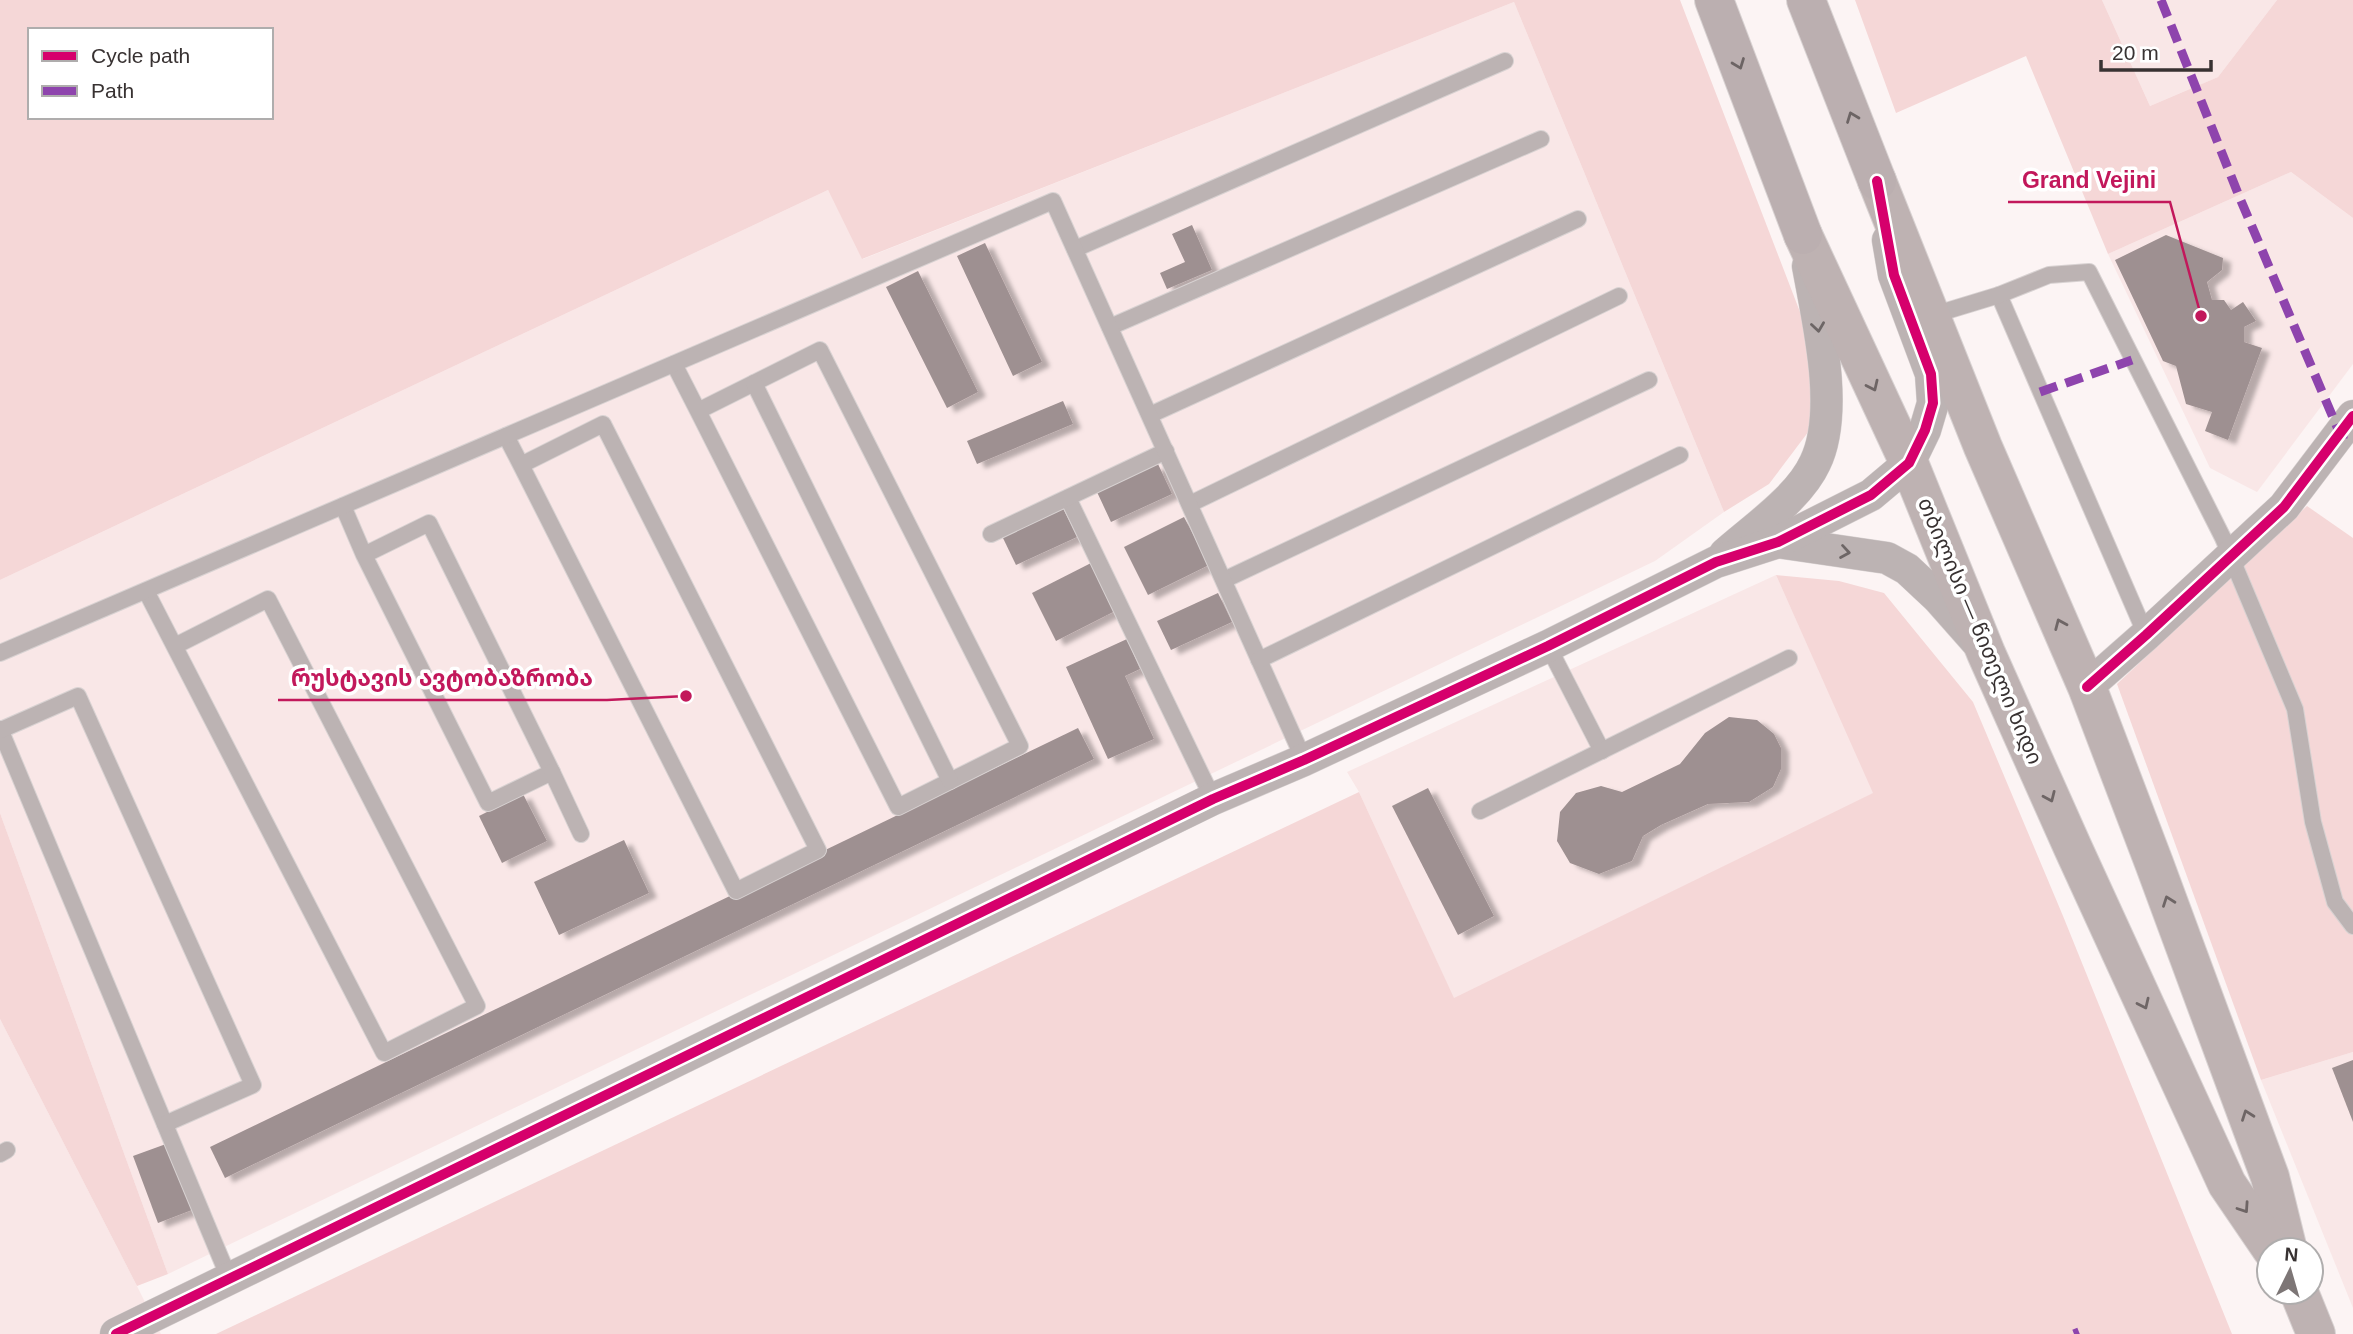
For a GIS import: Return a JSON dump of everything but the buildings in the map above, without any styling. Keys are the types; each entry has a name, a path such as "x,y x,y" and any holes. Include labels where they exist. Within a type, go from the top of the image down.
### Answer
{"highway":[{"name":"თბილისი — წითელი ხიდი","path":"1714,0 1803,235 1909,463 1986,653 2227,1184 2262,1236"},
{"path":"1806,0 1983,447 2087,687 2270,1177 2285,1236"},
{"path":"2305,1306 2316,1334"}],"street":[{"path":"116,1334 1213,799 1304,760 1548,646 1716,562 1778,542 1871,495 1909,463 1925,430 1933,403 1931,374 1894,275 1877,181"},
{"path":"1716,562 1791,496 1815,465 1826,435 1826,397 1820,341 1803,235"},
{"path":"2087,687 2284,507 2353,416"},
{"path":"1778,542 1887,558 1897,563 1938,598 1986,653"}],"lane":[{"path":"1075,249 1505,61"},
{"path":"1110,327 1541,139"},
{"path":"0,653 1054,201 1304,760"},
{"path":"1150,415 1578,219"},
{"path":"1930,316 1999,295 2049,275 2089,272 2231,556 2295,709 2313,822 2335,902 2353,926"},
{"path":"1999,295 2146,635"},
{"path":"1190,504 1619,296"},
{"path":"674,364 898,807 1020,746 820,350 698,411"},
{"path":"1224,580 1649,380"},
{"path":"754,383 950,781"},
{"path":"506,436 736,891 818,850 603,424 521,465"},
{"path":"991,534 1166,451"},
{"path":"1259,660 1679,455"},
{"path":"1068,498 1213,799"},
{"path":"343,506 364,555 488,803 552,772"},
{"path":"364,555 429,523 581,834"},
{"path":"146,591 384,1053 477,1006 268,599 175,646"},
{"path":"1548,646 1602,751"},
{"path":"1480,811 1788,658"},
{"path":"165,1124 253,1085 78,696 0,730 229,1278"}],"shaded area":[{"path":"0,0 1680,0 1805,325 1815,388 1812,427 1769,484 1724,512 1514,2 862,259 828,190 0,580"},
{"path":"1855,0 2102,0 2150,106 2218,77 2277,0 2353,0 2353,218 2291,172 2108,254 2026,56 1896,113"},
{"path":"2102,0 2277,0 2218,77 2150,106"},
{"path":"1514,2 1724,512 1655,561 168,1274 0,813 0,580 828,190 863,259"},
{"path":"2291,172 2353,218 2353,364 2257,492 2210,468 2108,254"},
{"path":"2307,506 2353,538 2353,1052 2261,1080 2117,684"},
{"path":"1776,575 1874,793 1454,999 1359,792 1347,772"},
{"path":"1776,575 1839,581 1884,593 1973,702 2063,916 2232,1334 216,1334 1359,792 1454,998 1873,793"},
{"path":"0,813 168,1274 137,1286 0,1019"},
{"path":"0,1019 137,1286 161,1334 0,1334"},
{"path":"2353,1052 2353,1308 2325,1236 2261,1080"}],"marked path":[{"path":"2161,0 2239,196 2340,434 2353,434"},
{"path":"2040,392 2132,360"},
{"path":"2074,1334 2079,1332"}],"cycle path":[{"path":"116,1334 1213,799 1304,760 1548,646 1716,562 1778,542 1871,495 1909,463 1925,430 1933,403 1931,374 1894,275 1877,181"},
{"path":"2087,687 2284,507 2353,416"}],"place":[{"name":"Grand Vejini","path":"2201,316"},
{"name":"რუსტავის ავტობაზრობა","path":"686,696"}]}
